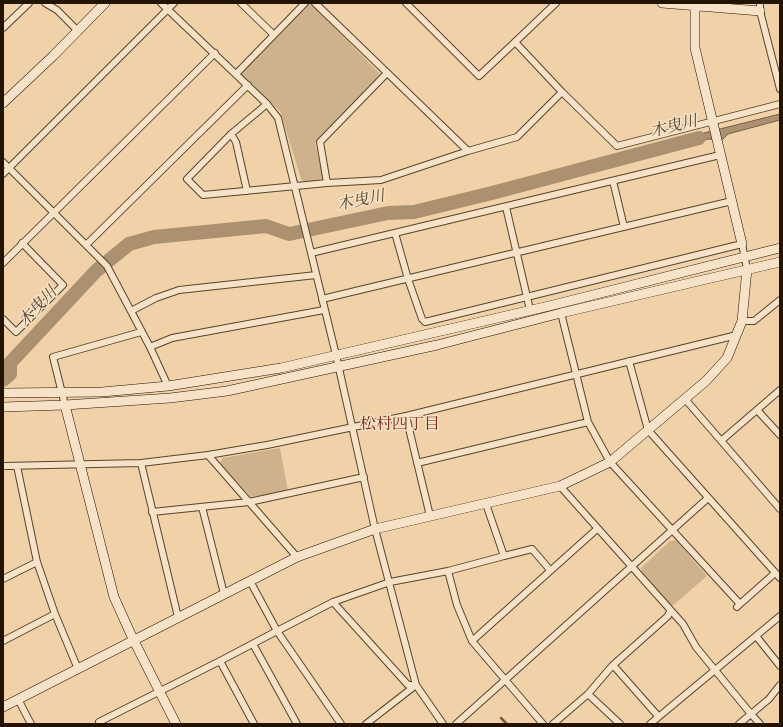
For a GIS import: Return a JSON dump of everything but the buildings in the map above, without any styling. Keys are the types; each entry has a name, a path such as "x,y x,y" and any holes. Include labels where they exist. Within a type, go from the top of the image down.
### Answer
{"street":[{"path":"3,28 28,3"},
{"path":"45,3 57,10 77,30"},
{"path":"3,103 53,56 104,3"},
{"path":"161,3 248,85 267,104 278,118 336,355 375,529 416,685 443,724"},
{"path":"3,174 174,3"},
{"path":"241,3 274,35"},
{"path":"236,74 305,3"},
{"path":"315,3 468,151"},
{"path":"406,3 479,76 556,3"},
{"path":"662,3 760,7 780,89"},
{"path":"3,707 133,639 296,557 375,529 560,486 610,462 706,380 727,358 737,335 742,321 747,269 695,48 695,4"},
{"path":"515,42 562,92 617,146 713,124 780,104"},
{"path":"3,262 214,54"},
{"path":"328,183 320,142 387,74"},
{"path":"87,244 248,85"},
{"path":"267,104 231,134 187,179 203,195 328,183 381,180 468,151 517,137 562,92"},
{"path":"231,134 236,142 247,191"},
{"path":"311,253 720,155"},
{"path":"3,162 54,211 101,258 107,266 150,347 168,386"},
{"path":"613,181 624,227"},
{"path":"322,299 732,201"},
{"path":"506,207 530,310"},
{"path":"396,233 408,279 426,334"},
{"path":"3,319 16,332 63,285 22,243"},
{"path":"422,319 425,322 438,319 742,244"},
{"path":"4,393 102,392 168,386 280,368 530,310 780,248"},
{"path":"3,407 64,405 170,398 227,391 437,345 561,313 780,262"},
{"path":"131,312 156,298 179,290 316,275"},
{"path":"742,321 754,322 780,300"},
{"path":"150,347 172,338 324,310"},
{"path":"561,313 588,422 610,462 738,606 775,573"},
{"path":"141,332 53,357 114,597 133,639 176,724"},
{"path":"3,466 80,466 141,463 208,455 353,428 406,416 737,335"},
{"path":"629,361 648,430 780,578"},
{"path":"722,440 780,390"},
{"path":"685,399 722,440 780,509"},
{"path":"757,410 780,436"},
{"path":"406,416 430,516"},
{"path":"417,464 588,422"},
{"path":"208,455 296,557"},
{"path":"141,463 178,617"},
{"path":"17,466 37,562 55,614 78,669"},
{"path":"152,512 249,502 364,477"},
{"path":"560,486 683,624 696,647 760,724"},
{"path":"456,724 708,498"},
{"path":"486,504 504,556"},
{"path":"202,507 224,594"},
{"path":"472,640 597,529"},
{"path":"98,724 333,602 390,582 448,571 532,549 550,570"},
{"path":"3,578 37,562"},
{"path":"448,571 457,605 472,640 543,724"},
{"path":"250,581 277,631 341,724"},
{"path":"333,602 408,685 416,685"},
{"path":"553,724 588,694 613,665 668,616 670,611"},
{"path":"3,641 55,614"},
{"path":"650,724 714,669 780,616"},
{"path":"756,636 780,666"},
{"path":"253,644 297,724"},
{"path":"220,661 254,724"},
{"path":"613,665 658,716"},
{"path":"366,724 416,685"},
{"path":"739,724 769,699 780,685"},
{"path":"588,694 620,724"},
{"path":"18,699 31,724"}],"shaded area":[{"path":"310,3 381,75 315,143 323,177 319,181 306,183 301,179 280,111 241,74"},
{"path":"780,114 780,120 728,134 722,140 708,139 683,146 680,139"},
{"path":"280,448 288,491 251,497 220,463 223,458"},
{"path":"676,540 707,576 671,607 642,575 641,568 670,541"}],"waterway":[{"name":"木曳川","path":"3,380 10,374 10,363 96,271 129,244 154,237 266,226 289,234 388,213 414,212 492,193 699,138"},
{"path":"501,718 507,724"}],"district":[{"name":"松村四丁目","path":"400,426"}]}
